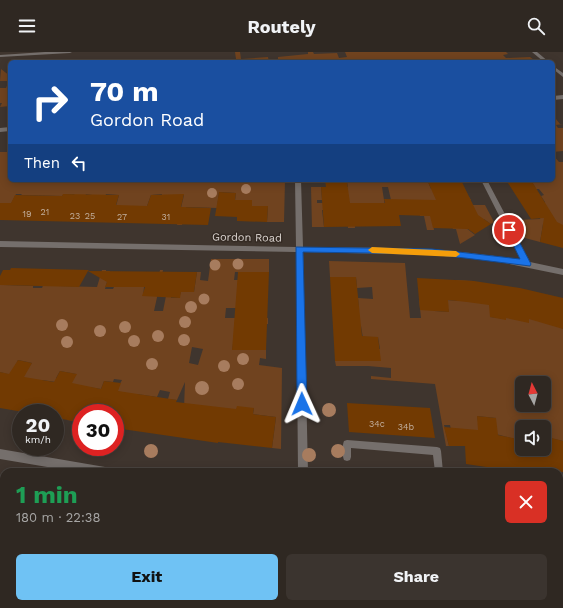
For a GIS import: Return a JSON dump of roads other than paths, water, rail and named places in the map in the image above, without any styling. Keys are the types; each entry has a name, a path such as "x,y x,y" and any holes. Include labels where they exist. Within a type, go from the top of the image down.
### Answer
{"street":[{"path":"0,56 70,52"},
{"path":"534,52 544,60"},
{"path":"555,68 563,74"},
{"path":"298,182 303,468"},
{"path":"485,182 527,264"},
{"name":"Gordon Road","path":"0,244 432,252 490,257 563,272"},
{"path":"0,454 82,468"}],"lane":[{"path":"347,457 347,444 437,451 439,468"}]}
